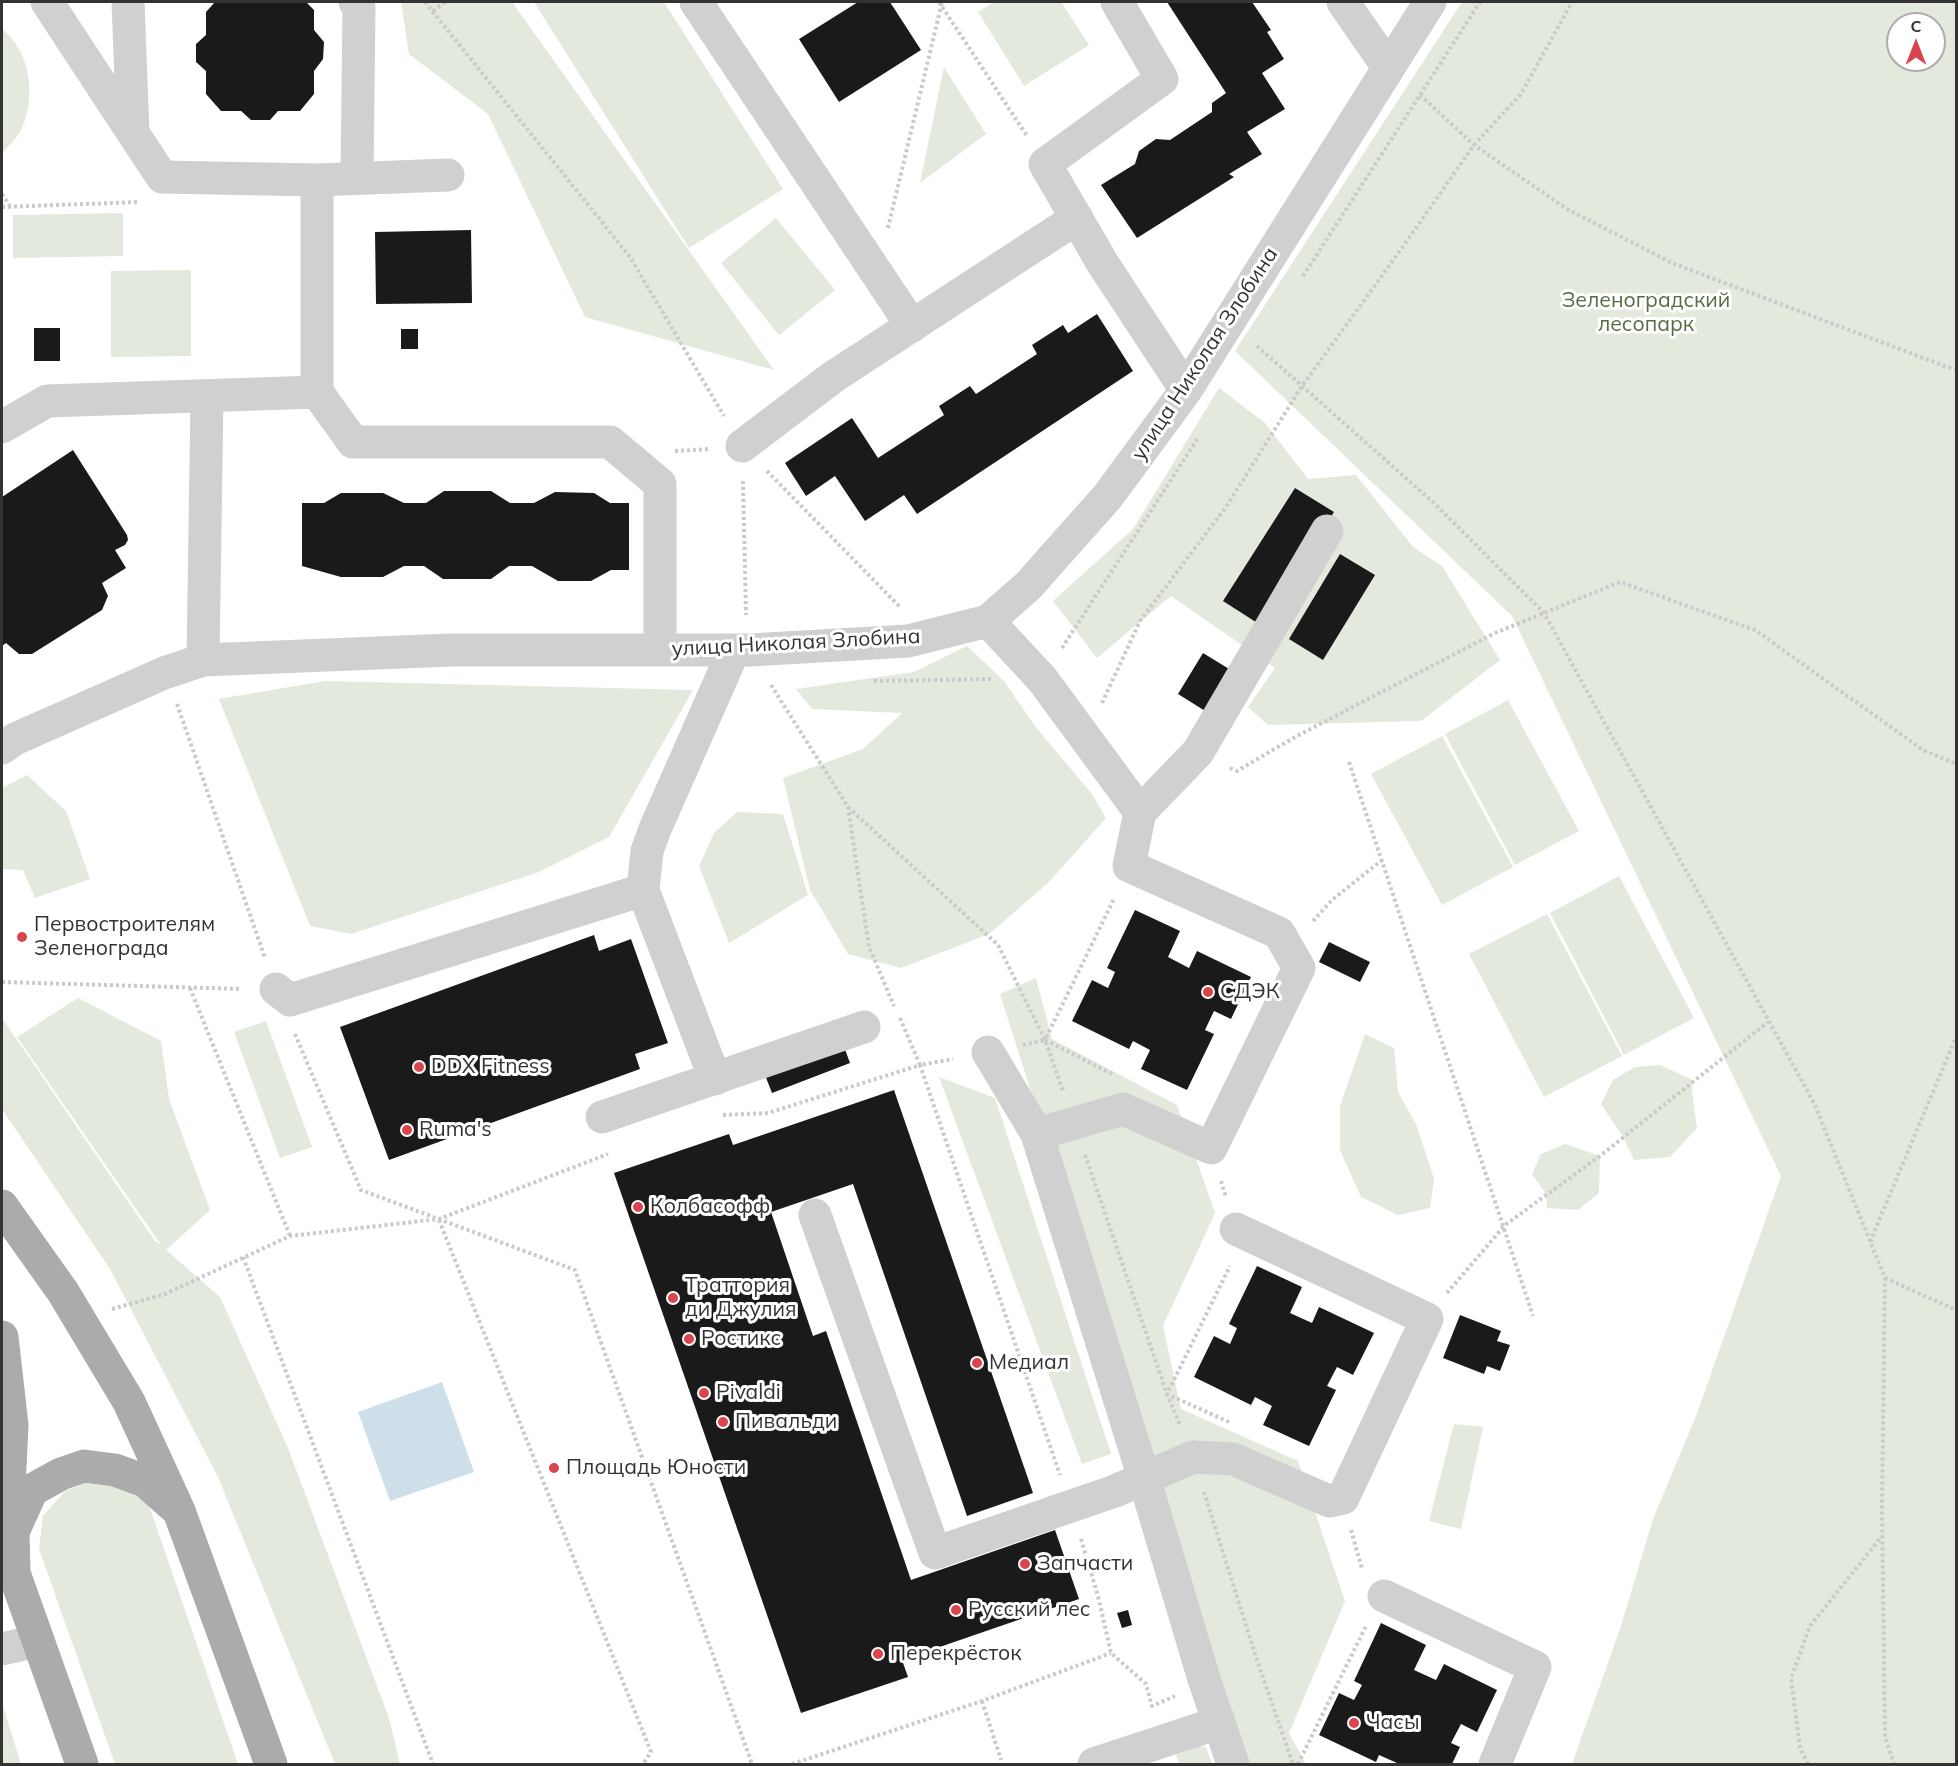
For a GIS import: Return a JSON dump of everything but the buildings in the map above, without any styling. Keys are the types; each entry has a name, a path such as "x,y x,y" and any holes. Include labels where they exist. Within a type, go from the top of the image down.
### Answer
{"main road":[{"path":"2,1206 63,1292 129,1402 179,1511 271,1764"},
{"path":"2,1337 12,1425 8,1510 14,1573 82,1764"},
{"path":"14,1573 13,1532 32,1490 61,1473 84,1466 116,1470 145,1481 179,1511"}],"street":[{"path":"47,2 162,177 317,180 448,175"},
{"path":"128,2 133,133"},
{"path":"355,2 359,7 357,178"},
{"path":"1117,2 1162,79 1045,164 1103,264 1186,390"},
{"path":"1343,2 1388,67"},
{"name":"улица Николая Злобина","path":"2,748 15,739 164,673 203,660 451,650 742,650 908,641 988,621 1028,586 1108,496 1186,390 1430,2"},
{"path":"700,3 912,326"},
{"path":"317,180 317,392 353,442 610,442 660,484 660,650"},
{"path":"742,446 833,377 1077,218"},
{"path":"2,427 47,401 317,392"},
{"path":"203,660 207,397"},
{"path":"1037,1134 1123,1109 1211,1148 1299,968 1279,933 1129,866 1140,812 1198,752 1327,531"},
{"path":"988,621 1042,679 1140,812"},
{"path":"715,1079 643,890 647,851 655,829 742,650"},
{"path":"276,989 290,1000 643,890"},
{"path":"602,1117 864,1027"},
{"path":"988,1052 1037,1134 1218,1722 1233,1764"},
{"path":"815,1215 935,1553 1116,1491 1193,1457 1233,1459 1329,1501 1343,1498 1427,1319 1236,1229"},
{"path":"1372,1598 1535,1667 1495,1764"},
{"path":"2,1649 38,1641"},
{"path":"1094,1764 1218,1722"}],"path":[{"path":"425,2 630,257 742,446 905,611"},
{"path":"434,11 445,2"},
{"path":"941,2 1045,164"},
{"path":"878,273 941,2"},
{"path":"1303,276 1480,2"},
{"path":"1086,739 1140,621 1226,507 1302,386 1474,144 1521,94 1572,2"},
{"path":"1388,67 1474,144 1567,209 1672,263 1956,369"},
{"path":"2,207 139,202 162,177"},
{"path":"2,194 10,206"},
{"path":"1251,356 1264,336"},
{"path":"1257,346 1435,504 1544,613 1814,1103 1885,1278 1882,1536 1885,1737 1894,1764"},
{"path":"864,681 1042,679 1200,434"},
{"path":"664,452 742,446"},
{"path":"742,446 746,624 742,650"},
{"path":"1198,752 1237,771 1295,737 1495,633 1620,582 1755,630 1923,750 1956,764"},
{"path":"164,673 276,989 361,1190 575,1270 752,1764"},
{"path":"782,682 770,682 848,807 998,945 1045,1040 1167,1394 1193,1457 1257,1660 1293,1764"},
{"path":"1349,762 1505,1225 1533,1316"},
{"path":"848,807 869,946 920,1065 1070,1506 1098,1596 1111,1653 1146,1684 1150,1700"},
{"path":"1289,949 1332,900 1382,860"},
{"path":"1045,1040 1129,866"},
{"path":"2,982 276,989"},
{"path":"190,988 290,1236"},
{"path":"1427,1319 1505,1225 1600,1156 1768,1022"},
{"path":"1870,1242 1956,1036"},
{"path":"712,1119 724,1115 768,1113 920,1065 1045,1040 1119,1078"},
{"path":"165,1294 290,1236 439,1219 613,1152"},
{"path":"439,1219 651,1752 643,1764"},
{"path":"243,1257 433,1764"},
{"path":"1885,1278 1956,1310"},
{"path":"1167,1394 1231,1422"},
{"path":"1298,1764 1372,1598 1343,1498"},
{"path":"1808,1764 1800,1748 1791,1678 1810,1626 1882,1536"},
{"path":"792,1764 982,1701 1111,1653"},
{"path":"982,1701 1001,1760"}],"green space":[{"path":"401,2 512,2 774,370 585,317 488,114 409,54"},
{"path":"534,2 664,2 783,189 689,248"},
{"path":"994,2 1061,2 1089,45 1024,86 978,12"},
{"name":"Зеленоградский лесопарк","path":"1462,2 1956,2 1956,1764 1572,1764 1620,1629 1653,1519 1696,1416 1781,1176 1512,616 1235,351"},
{"path":"2,29 12,38 25,63 29,91 28,106 20,132 2,154"},
{"path":"944,67 986,134 920,183"},
{"path":"123,213 123,256 13,258 13,215"},
{"path":"776,218 835,290 779,335 721,263"},
{"path":"191,270 191,356 111,357 111,271"},
{"path":"1219,388 1265,423 1308,479 1356,475 1413,547 1442,566 1500,660 1421,721 1268,725 1248,707 1275,668 1171,596 1097,658 1053,601 1133,529"},
{"path":"967,646 1004,681 1034,725 1092,794 1106,818 1048,883 989,934 901,968 848,954 810,890 783,778 863,749 902,713 812,709 796,689 914,672"},
{"path":"325,681 693,690 609,837 539,872 351,934 310,926 219,699"},
{"path":"1508,700 1579,831 1515,865 1445,734"},
{"path":"1442,736 1513,867 1442,905 1371,774"},
{"path":"27,775 66,811 90,879 35,898 23,870 2,869 2,788"},
{"path":"737,812 783,814 808,895 729,943 699,866 714,833"},
{"path":"1619,876 1694,1018 1624,1055 1550,913"},
{"path":"1547,914 1622,1056 1544,1097 1469,954"},
{"path":"1036,978 1052,1039 1177,1105 1215,1213 1163,1326 1181,1409 1298,1461 1345,1601 1289,1733 1306,1764 1245,1764 1000,994"},
{"path":"78,998 161,1041 169,1099 210,1210 166,1250 220,1297 288,1448 389,1718 400,1764 335,1764 218,1477 110,1269 2,1109 2,1018 155,1241 161,1245 17,1037"},
{"path":"266,1021 312,1147 280,1158 234,1032"},
{"path":"1365,1034 1394,1048 1398,1092 1416,1124 1434,1179 1430,1208 1398,1215 1361,1197 1340,1150 1340,1106"},
{"path":"1660,1065 1693,1080 1692,1092 1697,1128 1670,1157 1634,1160 1623,1137 1601,1104 1613,1080 1635,1067"},
{"path":"939,1077 995,1098 1111,1454 1082,1464"},
{"path":"1565,1144 1600,1156 1599,1193 1578,1210 1547,1208 1546,1194 1532,1174 1541,1154"},
{"path":"1454,1424 1483,1427 1461,1529 1429,1521"},
{"path":"94,1479 145,1494 238,1764 115,1764 39,1549 43,1516 64,1492"},
{"path":"2,1703 21,1764 2,1764"},
{"path":"1197,1745 1206,1747 1212,1764 1179,1764 1176,1755"}],"water":[{"path":"442,1382 474,1472 390,1501 358,1412"}],"place":[{"name":"Первостроителям Зеленограда","path":"22,937"},
{"name":"СДЭК","path":"1208,992"},
{"name":"DDX Fitness","path":"419,1067"},
{"name":"Ruma's","path":"407,1130"},
{"name":"Колбасофф","path":"638,1207"},
{"name":"Траттория ди Джулия","path":"673,1298"},
{"name":"Ростикс","path":"689,1339"},
{"name":"Медиал","path":"977,1363"},
{"name":"Pivaldi","path":"704,1393"},
{"name":"Пивальди","path":"723,1422"},
{"name":"Площадь Юности","path":"554,1468"},
{"name":"Запчасти","path":"1025,1564"},
{"name":"Русский лес","path":"956,1610"},
{"name":"Перекрёсток","path":"878,1654"},
{"name":"Часы","path":"1354,1723"}]}
